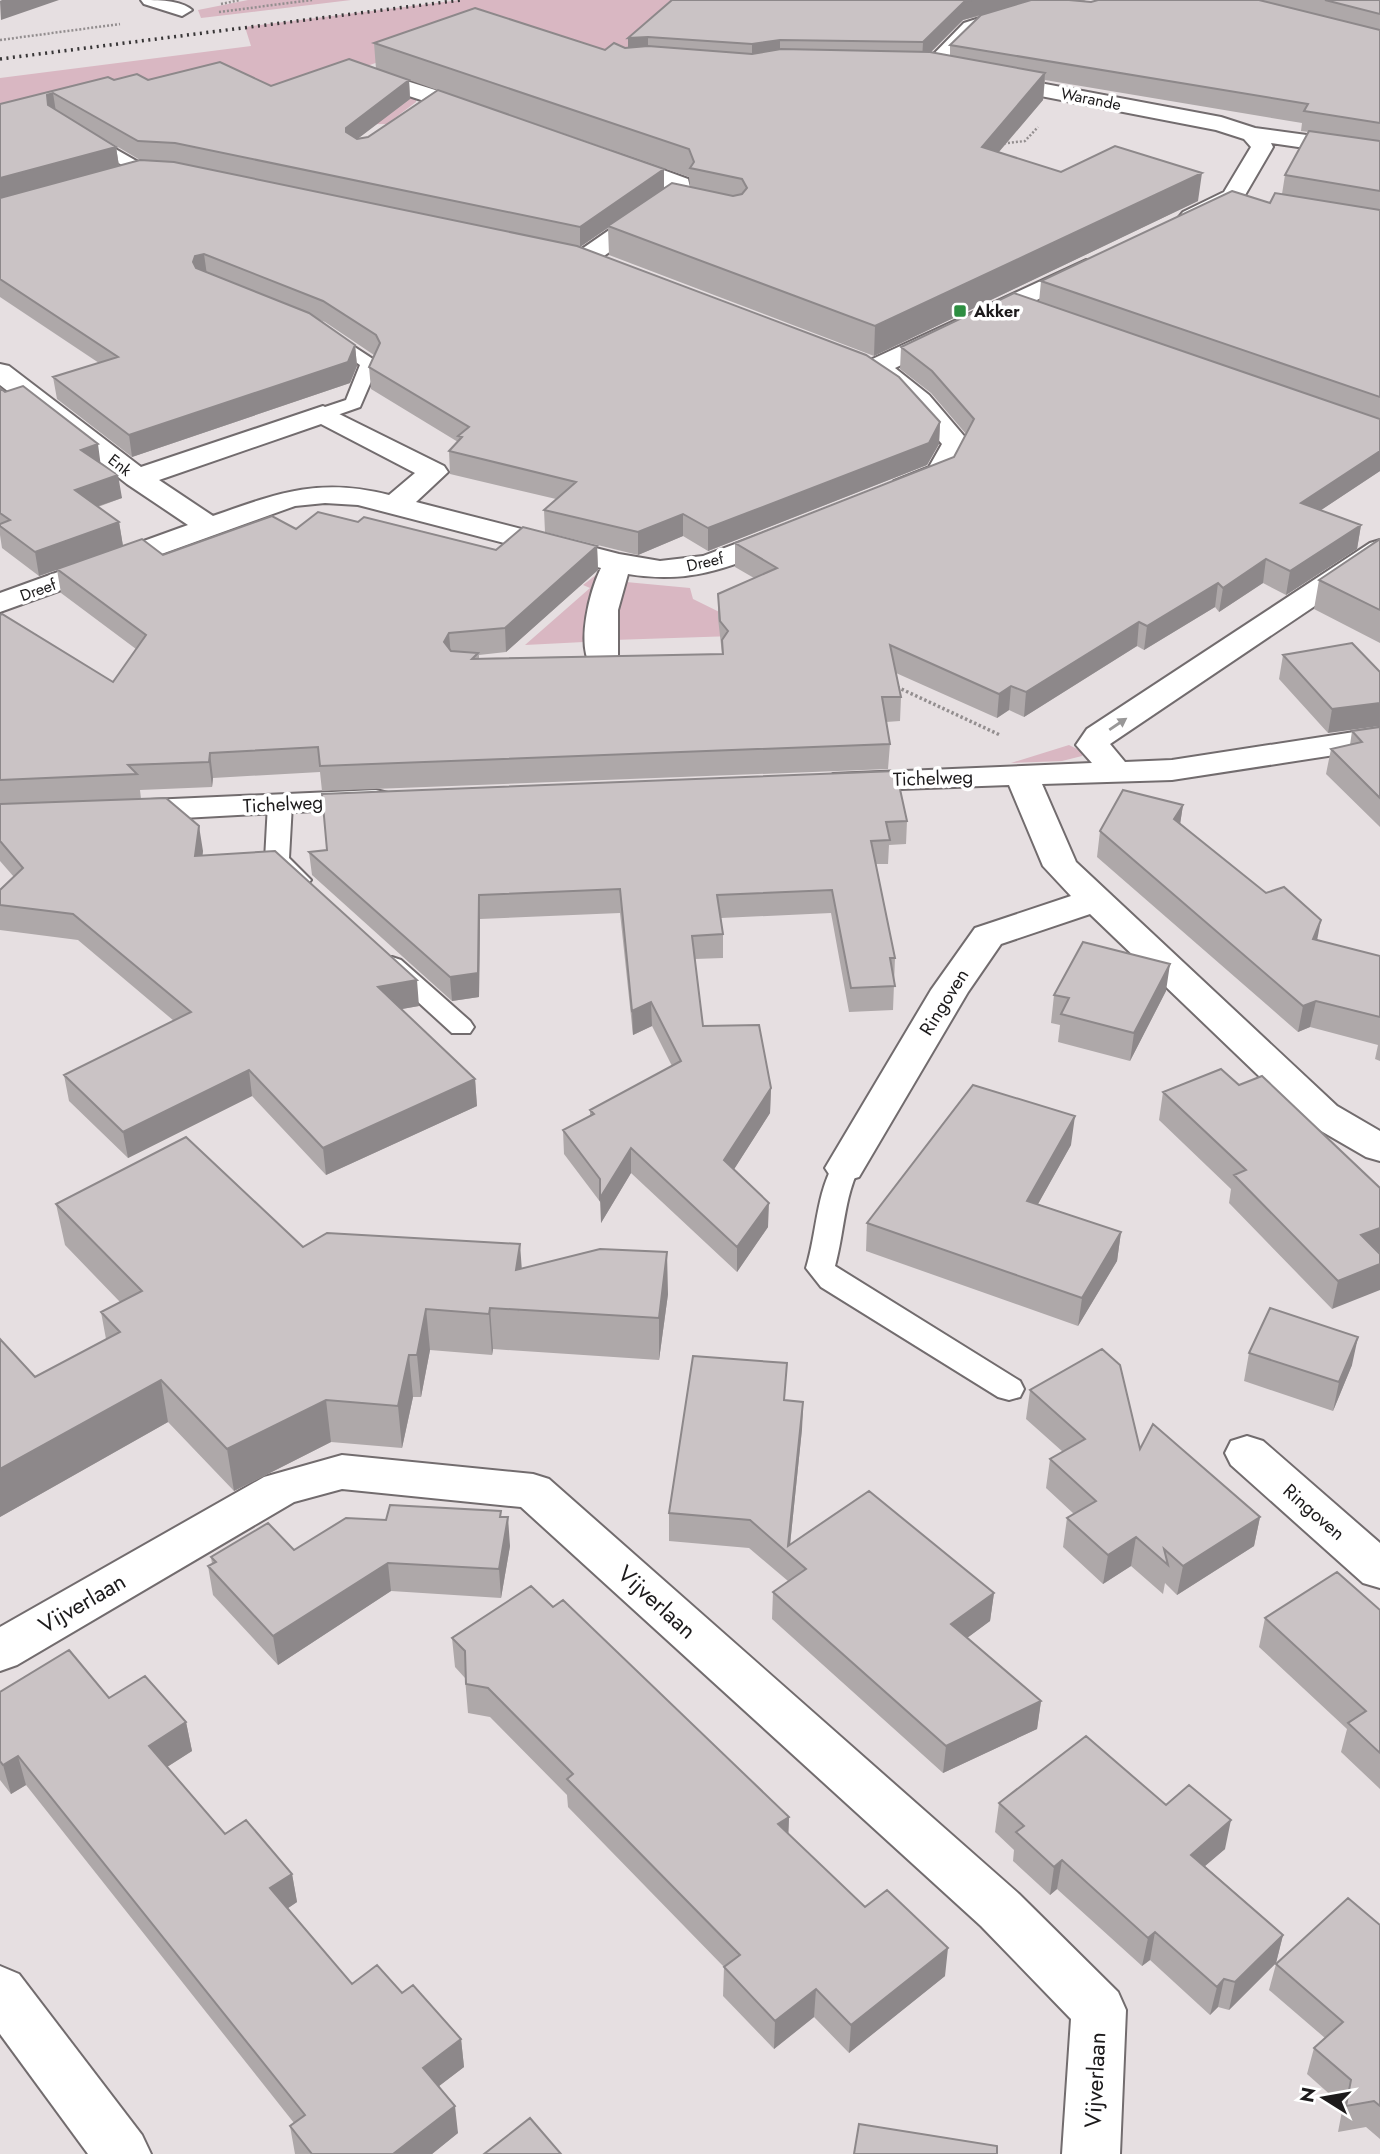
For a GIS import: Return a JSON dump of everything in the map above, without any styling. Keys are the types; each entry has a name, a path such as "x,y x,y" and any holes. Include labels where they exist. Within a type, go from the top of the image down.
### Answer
{"street":[{"path":"151,0 182,10"},
{"path":"929,70 971,27 1007,15"},
{"path":"351,69 502,120"},
{"name":"Warande","path":"903,69 960,74 1068,94 1221,124 1252,134"},
{"path":"1252,134 1380,152"},
{"path":"1233,197 1262,147 1252,134"},
{"path":"585,258 680,191 680,184 589,150"},
{"path":"115,177 153,171"},
{"path":"1173,225 1233,197 1259,201"},
{"path":"668,201 720,212"},
{"path":"558,252 611,268"},
{"path":"881,497 940,473 956,443 915,394 898,380 862,363 1026,308 1102,259"},
{"name":"Enk","path":"0,372 137,478 210,527"},
{"path":"137,478 323,414 434,472 396,504"},
{"name":"Dreef","path":"0,603 290,498 325,494 359,496 396,504 618,563 660,570 709,564 808,525"},
{"path":"1111,772 1108,760 1092,745 1098,736 1380,549"},
{"path":"601,659 600,638 607,584 618,563"},
{"name":"Tichelweg","path":"810,782 1185,768 1380,737"},
{"path":"1022,776 1060,866 1323,1115 1380,1147"},
{"name":"Tichelweg","path":"93,813 402,799"},
{"name":"Ringoven","path":"845,1168 950,990 989,936 1095,900"},
{"name":"Ringoven","path":"1247,1453 1380,1570"},
{"name":"Vijverlaan","path":"0,1651 280,1489 342,1472 533,1491 1000,1910 1099,2010 1091,2154"},
{"path":"0,1992 122,2154"}],"lane":[{"path":"78,132 153,171"},
{"path":"306,323 370,363 354,403 323,414"},
{"path":"280,804 277,860 318,898"},
{"path":"379,953 461,1027"},
{"path":"845,1168 837,1184 830,1235 820,1268 831,1280 1009,1390"}],"path":[{"path":"998,145 1025,141 1068,94"},
{"path":"895,687 1003,736"}],"shaded area":[{"path":"248,0 351,0 201,18 198,10"},
{"path":"460,0 719,0 607,71 468,31 364,67 404,93 416,96 416,102 387,124 0,130 0,78 251,46 245,27"},
{"path":"596,575 592,636 584,642 525,645 590,588 583,585"},
{"path":"626,582 690,588 693,599 766,635 613,640 619,585"},
{"path":"1069,745 1083,752 1082,756 1062,761 1011,763"}],"building":[{"path":"672,0 971,0 964,2 923,42 780,40 752,44 628,38"},
{"path":"1031,0 1259,0 1380,30 1380,123 1304,111 1308,104 950,45 981,15"},
{"path":"1325,0 1380,0 1380,14"},
{"path":"475,8 605,50 614,43 625,48 648,46 752,54 781,49 930,52 1045,73 982,147 1061,172 1115,146 1202,173 875,326 608,226 672,183 733,196 742,194 747,188 742,179 690,168 694,162 689,149 374,43"},
{"path":"349,59 409,80 346,128 346,132 357,139 368,137 438,90 664,169 580,227 175,143 138,141 53,93 47,95 48,105 116,147 0,178 0,104 108,77 114,80 137,74 148,80 220,62 271,86"},
{"path":"1309,131 1380,141 1380,191 1285,175"},
{"path":"140,160 174,162 577,246 866,355 899,377 940,422 929,443 708,528 683,514 638,532 544,510 576,482 449,451 462,437 458,436 469,427 369,367 380,343 376,335 323,301 204,254 195,256 193,262 196,268 309,313 355,345 348,362 129,435 53,377 118,357 0,279 0,198"},
{"path":"1232,191 1270,203 1275,193 1380,210 1380,397 1041,281"},
{"path":"1014,293 1380,419 1380,451 1301,503 1361,525 1290,571 1266,559 1223,588 1218,583 1147,626 1139,622 1026,692 1011,686 999,694 890,645 901,697 882,697 890,744 320,766 318,747 210,753 209,762 128,765 137,774 0,780 0,615 113,682 146,635 57,569 142,539 163,555 272,516 296,529 318,512 358,522 364,517 496,550 523,527 597,546 505,628 449,633 444,642 451,651 478,653 472,659 723,654 722,640 728,631 720,621 718,594 777,568 735,543 954,457 974,419 932,371 901,347"},
{"path":"23,386 98,444 81,450 118,475 75,490 119,522 35,552 0,526 10,520 0,513 0,388 5,392"},
{"path":"1380,539 1380,610 1319,580"},
{"path":"1352,643 1380,672 1380,703 1332,709 1283,655"},
{"path":"1380,727 1380,798 1331,749 1362,742 1352,731"},
{"path":"896,771 907,821 886,822 890,840 871,841 895,958 890,958 895,986 851,988 832,890 717,895 723,934 692,936 703,1026 759,1025 771,1088 724,1160 769,1203 737,1247 631,1148 600,1198 600,1179 563,1130 594,1114 590,1110 681,1061 651,1002 632,1011 620,889 479,895 478,973 450,977 309,852 327,850 322,794"},
{"path":"1123,790 1183,805 1174,819 1266,893 1284,887 1321,920 1313,939 1380,956 1380,1017 1316,1001 1303,1006 1100,831"},
{"path":"166,798 199,826 195,856 275,851 417,980 378,987 475,1079 323,1148 249,1070 123,1132 64,1075 191,1012 73,914 0,905 0,890 23,868 0,841 0,804"},
{"path":"1083,942 1170,964 1134,1033 1061,1014 1069,998 1054,995"},
{"path":"1221,1069 1239,1085 1262,1076 1380,1188 1380,1228 1361,1235 1380,1254 1380,1264 1338,1281 1234,1175 1246,1170 1163,1092"},
{"path":"973,1085 1075,1116 1027,1201 1121,1232 1082,1298 867,1223"},
{"path":"186,1137 303,1247 327,1233 520,1244 516,1270 600,1249 667,1252 659,1318 490,1308 489,1314 426,1309 417,1355 409,1355 398,1406 326,1400 227,1449 161,1380 0,1469 0,1339 35,1377 120,1332 101,1312 142,1291 56,1204"},
{"path":"1270,1308 1358,1337 1339,1382 1249,1353"},
{"path":"1102,1349 1120,1365 1140,1449 1153,1424 1260,1517 1183,1566 1164,1549 1168,1565 1136,1537 1108,1555 1067,1518 1096,1501 1050,1459 1085,1439 1030,1390"},
{"path":"693,1356 787,1363 784,1400 803,1402 788,1546 869,1491 994,1593 951,1624 1041,1701 946,1746 773,1592 806,1569 750,1520 669,1513"},
{"path":"390,1505 501,1511 500,1517 508,1517 499,1569 388,1563 273,1636 208,1566 216,1562 211,1557 268,1523 294,1550 346,1518 386,1520"},
{"path":"1337,1572 1380,1610 1380,1753 1348,1723 1366,1711 1265,1618"},
{"path":"531,1586 553,1607 563,1600 789,1817 778,1824 865,1907 887,1890 948,1948 851,2025 816,1989 775,2021 724,1967 740,1955 567,1779 573,1774 488,1688 466,1684 465,1651 452,1638"},
{"path":"69,1650 109,1698 145,1676 186,1722 149,1746 225,1834 246,1820 292,1874 270,1888 352,1984 377,1965 402,1993 413,1985 461,2039 423,2068 455,2106 393,2154 312,2154 290,2126 305,2115 18,1756 3,1765 0,1761 0,1692"},
{"path":"1086,1736 1166,1805 1189,1785 1231,1820 1191,1855 1283,1935 1235,1982 1224,1979 1217,1987 1155,1932 1148,1938 1062,1860 1054,1867 1016,1832 1024,1826 999,1803"},
{"path":"1348,1898 1380,1925 1380,2106 1374,2101 1346,2106 1351,2080 1314,2048 1343,2022 1276,1964"},
{"path":"530,2118 561,2154 484,2154"},
{"path":"859,2124 997,2146 997,2154 854,2154"}],"railway":[{"path":"0,59 461,0"}],"place":[{"name":"Akker","path":"960,311"}]}
